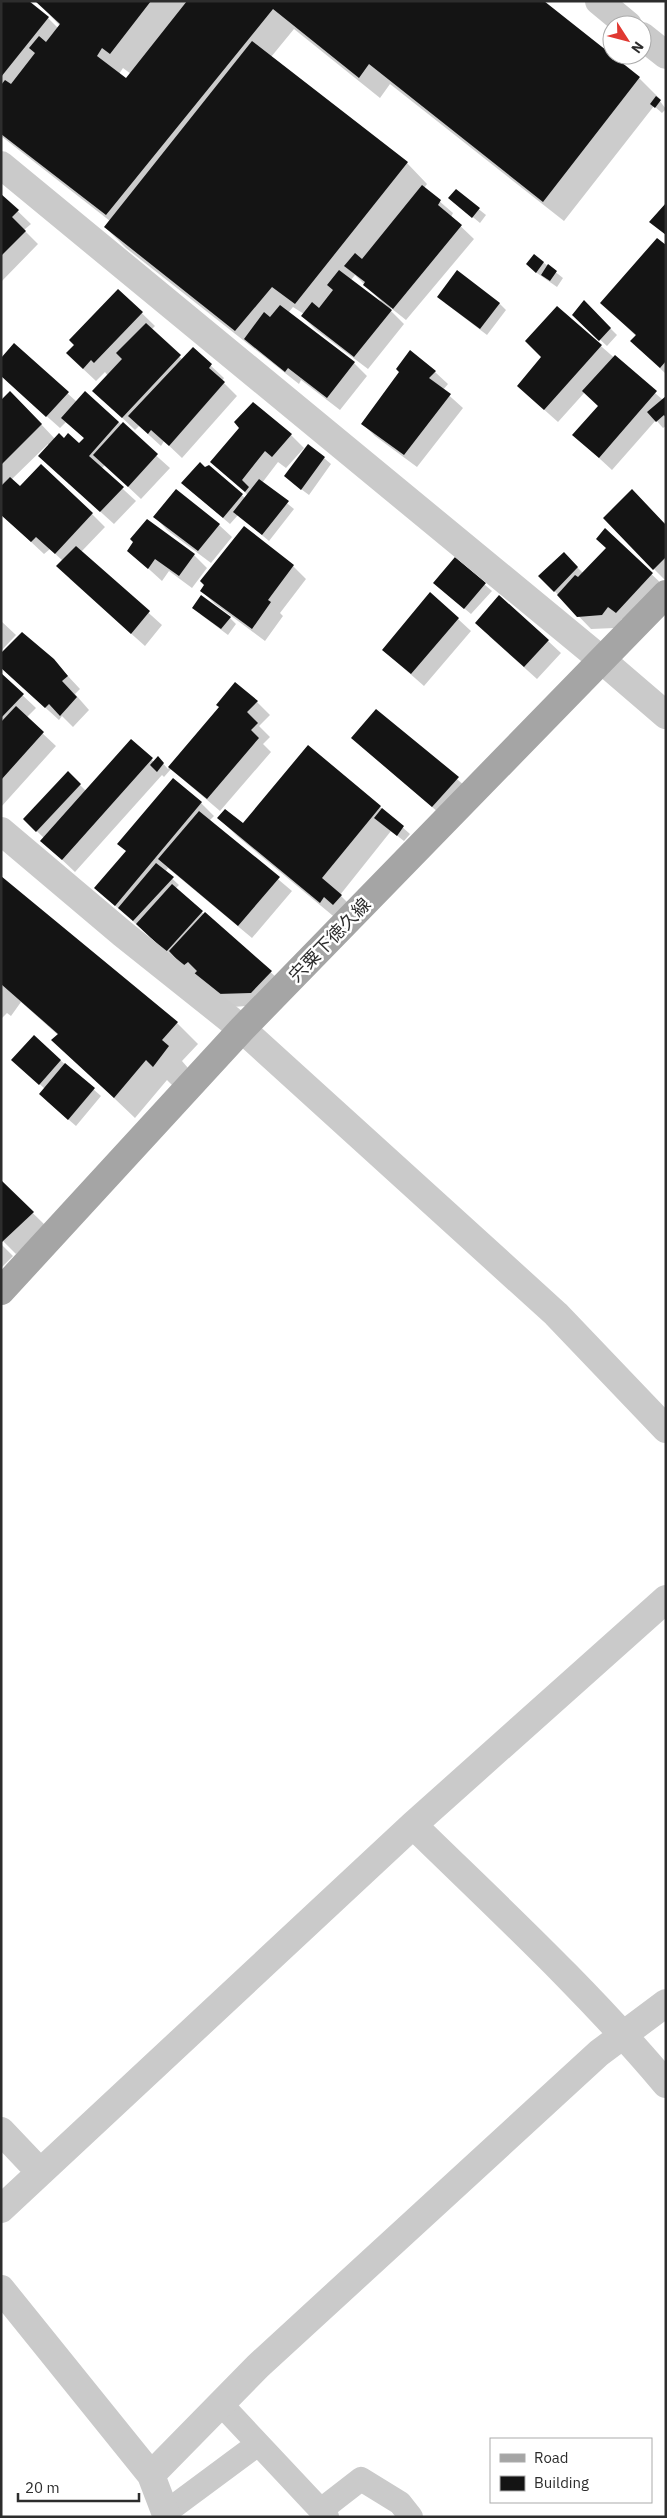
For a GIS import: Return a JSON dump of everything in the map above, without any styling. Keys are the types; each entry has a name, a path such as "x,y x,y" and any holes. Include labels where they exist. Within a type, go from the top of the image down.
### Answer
{"main road":[{"name":"宍粟下徳久線","path":"1,1291 242,1029 603,661 666,594"}],"street":[{"path":"599,1 616,15"},
{"path":"652,44 666,55"},
{"path":"1,165 666,715"},
{"path":"1,831 123,934 242,1029 556,1314 666,1429"},
{"path":"1,2209 413,1825 666,1599"},
{"path":"413,1825 548,1956 625,2036 666,2084"},
{"path":"151,2475 258,2366 599,2053 625,2036 666,2003"},
{"path":"1,2131 40,2172"},
{"path":"1,2289 151,2475 166,2515"}],"lane":[{"path":"221,2404 324,2513 361,2479 400,2503 411,2517"},
{"path":"166,2515 258,2444"}],"building":[{"path":"1,1 29,1 49,17 1,77"},
{"path":"35,1 151,1 110,54 102,48 97,56 126,78 187,1 544,1 602,47 602,65 625,65 640,77 543,202 369,64 359,78 273,9 106,215 1,134 1,85 5,80 11,84 35,53 29,48 39,36 46,42 60,24"},
{"path":"252,41 408,162 295,304 272,287 235,331 104,227"},
{"path":"656,96 661,100 655,108 650,104"},
{"path":"422,185 441,200 438,205 462,225 393,309 363,285 365,282 344,266 355,253 362,259"},
{"path":"456,189 480,208 472,218 448,198"},
{"path":"1,194 19,210 12,217 26,231 1,256"},
{"path":"666,203 666,235 649,222"},
{"path":"657,238 666,245 666,361 660,368 630,341 636,335 600,303"},
{"path":"534,254 544,262 536,273 526,264"},
{"path":"548,264 557,271 550,281 541,275"},
{"path":"339,270 392,310 354,357 301,316 312,302 319,308 333,290 327,285"},
{"path":"457,270 500,303 480,329 437,297"},
{"path":"118,289 143,312 94,363 91,360 83,369 66,353 74,345 69,340"},
{"path":"584,300 611,328 599,341 572,315"},
{"path":"280,305 355,362 327,398 288,368 285,372 244,339 264,312 270,317"},
{"path":"557,306 602,345 544,410 517,386 541,357 525,341"},
{"path":"146,323 181,355 122,418 92,391 122,359 116,353"},
{"path":"14,343 69,392 46,417 1,376 1,358"},
{"path":"193,347 212,364 209,368 225,382 169,446 151,430 148,434 128,416"},
{"path":"410,350 436,371 429,378 451,394 404,455 361,424 399,372 396,369"},
{"path":"615,355 657,391 599,458 572,435 598,406 582,391"},
{"path":"10,391 42,424 1,465 1,400"},
{"path":"85,391 119,422 89,456 124,487 100,512 38,456 59,433 64,438 68,433 79,443 84,438 61,418"},
{"path":"666,396 666,418 664,415 656,422 647,412"},
{"path":"253,402 292,434 272,457 265,451 242,480 249,487 245,492 210,462 239,428 234,422"},
{"path":"123,422 158,454 128,487 93,455"},
{"path":"308,444 325,457 301,490 284,476"},
{"path":"200,462 205,467 209,465 243,494 223,518 181,483"},
{"path":"41,464 93,513 55,554 36,537 31,542 1,515 1,486 10,477 20,486"},
{"path":"259,479 289,501 262,535 233,512"},
{"path":"176,489 220,524 198,551 153,517"},
{"path":"632,489 666,525 666,557 653,570 603,518"},
{"path":"147,519 195,554 179,576 155,559 148,569 127,551 133,542 130,539"},
{"path":"244,526 294,565 268,600 271,602 252,629 200,591 204,585 200,581"},
{"path":"605,528 653,573 616,613 608,607 602,615 577,617 557,595 575,575 578,577 606,548 596,539"},
{"path":"76,546 150,611 131,634 56,566"},
{"path":"564,552 578,567 554,592 538,576"},
{"path":"455,557 486,583 464,609 433,583"},
{"path":"430,592 459,618 411,674 382,650"},
{"path":"201,595 231,617 221,629 192,608"},
{"path":"499,595 549,640 524,667 475,623"},
{"path":"22,632 54,659 68,676 62,681 77,697 60,716 49,704 45,708 1,668 1,653"},
{"path":"1,673 24,694 1,718"},
{"path":"235,682 258,701 247,712 258,723 251,730 259,738 207,799 168,767 219,707 216,705"},
{"path":"16,706 44,732 1,780 1,722"},
{"path":"376,709 459,777 432,807 351,738"},
{"path":"131,739 153,758 62,860 40,841"},
{"path":"308,745 381,806 322,878 342,895 333,905 324,897 320,903 217,818 225,809 243,823"},
{"path":"158,756 164,763 157,772 150,765"},
{"path":"68,771 81,784 36,832 23,819"},
{"path":"173,778 202,802 115,906 94,888 126,851 117,844"},
{"path":"382,808 404,826 397,836 374,818"},
{"path":"199,811 280,877 238,926 158,859"},
{"path":"156,863 174,877 133,921 118,908"},
{"path":"1,876 178,1022 162,1040 169,1046 153,1067 146,1060 114,1098 51,1040 58,1034 1,984"},
{"path":"172,884 203,911 166,952 136,924"},
{"path":"205,912 272,971 251,993 217,994 194,974 197,971 188,962 183,966 169,951"},
{"path":"34,1035 61,1060 39,1085 11,1060"},
{"path":"65,1063 95,1088 68,1120 39,1094"},
{"path":"1,1180 34,1212 2,1242 1,1240"}]}
